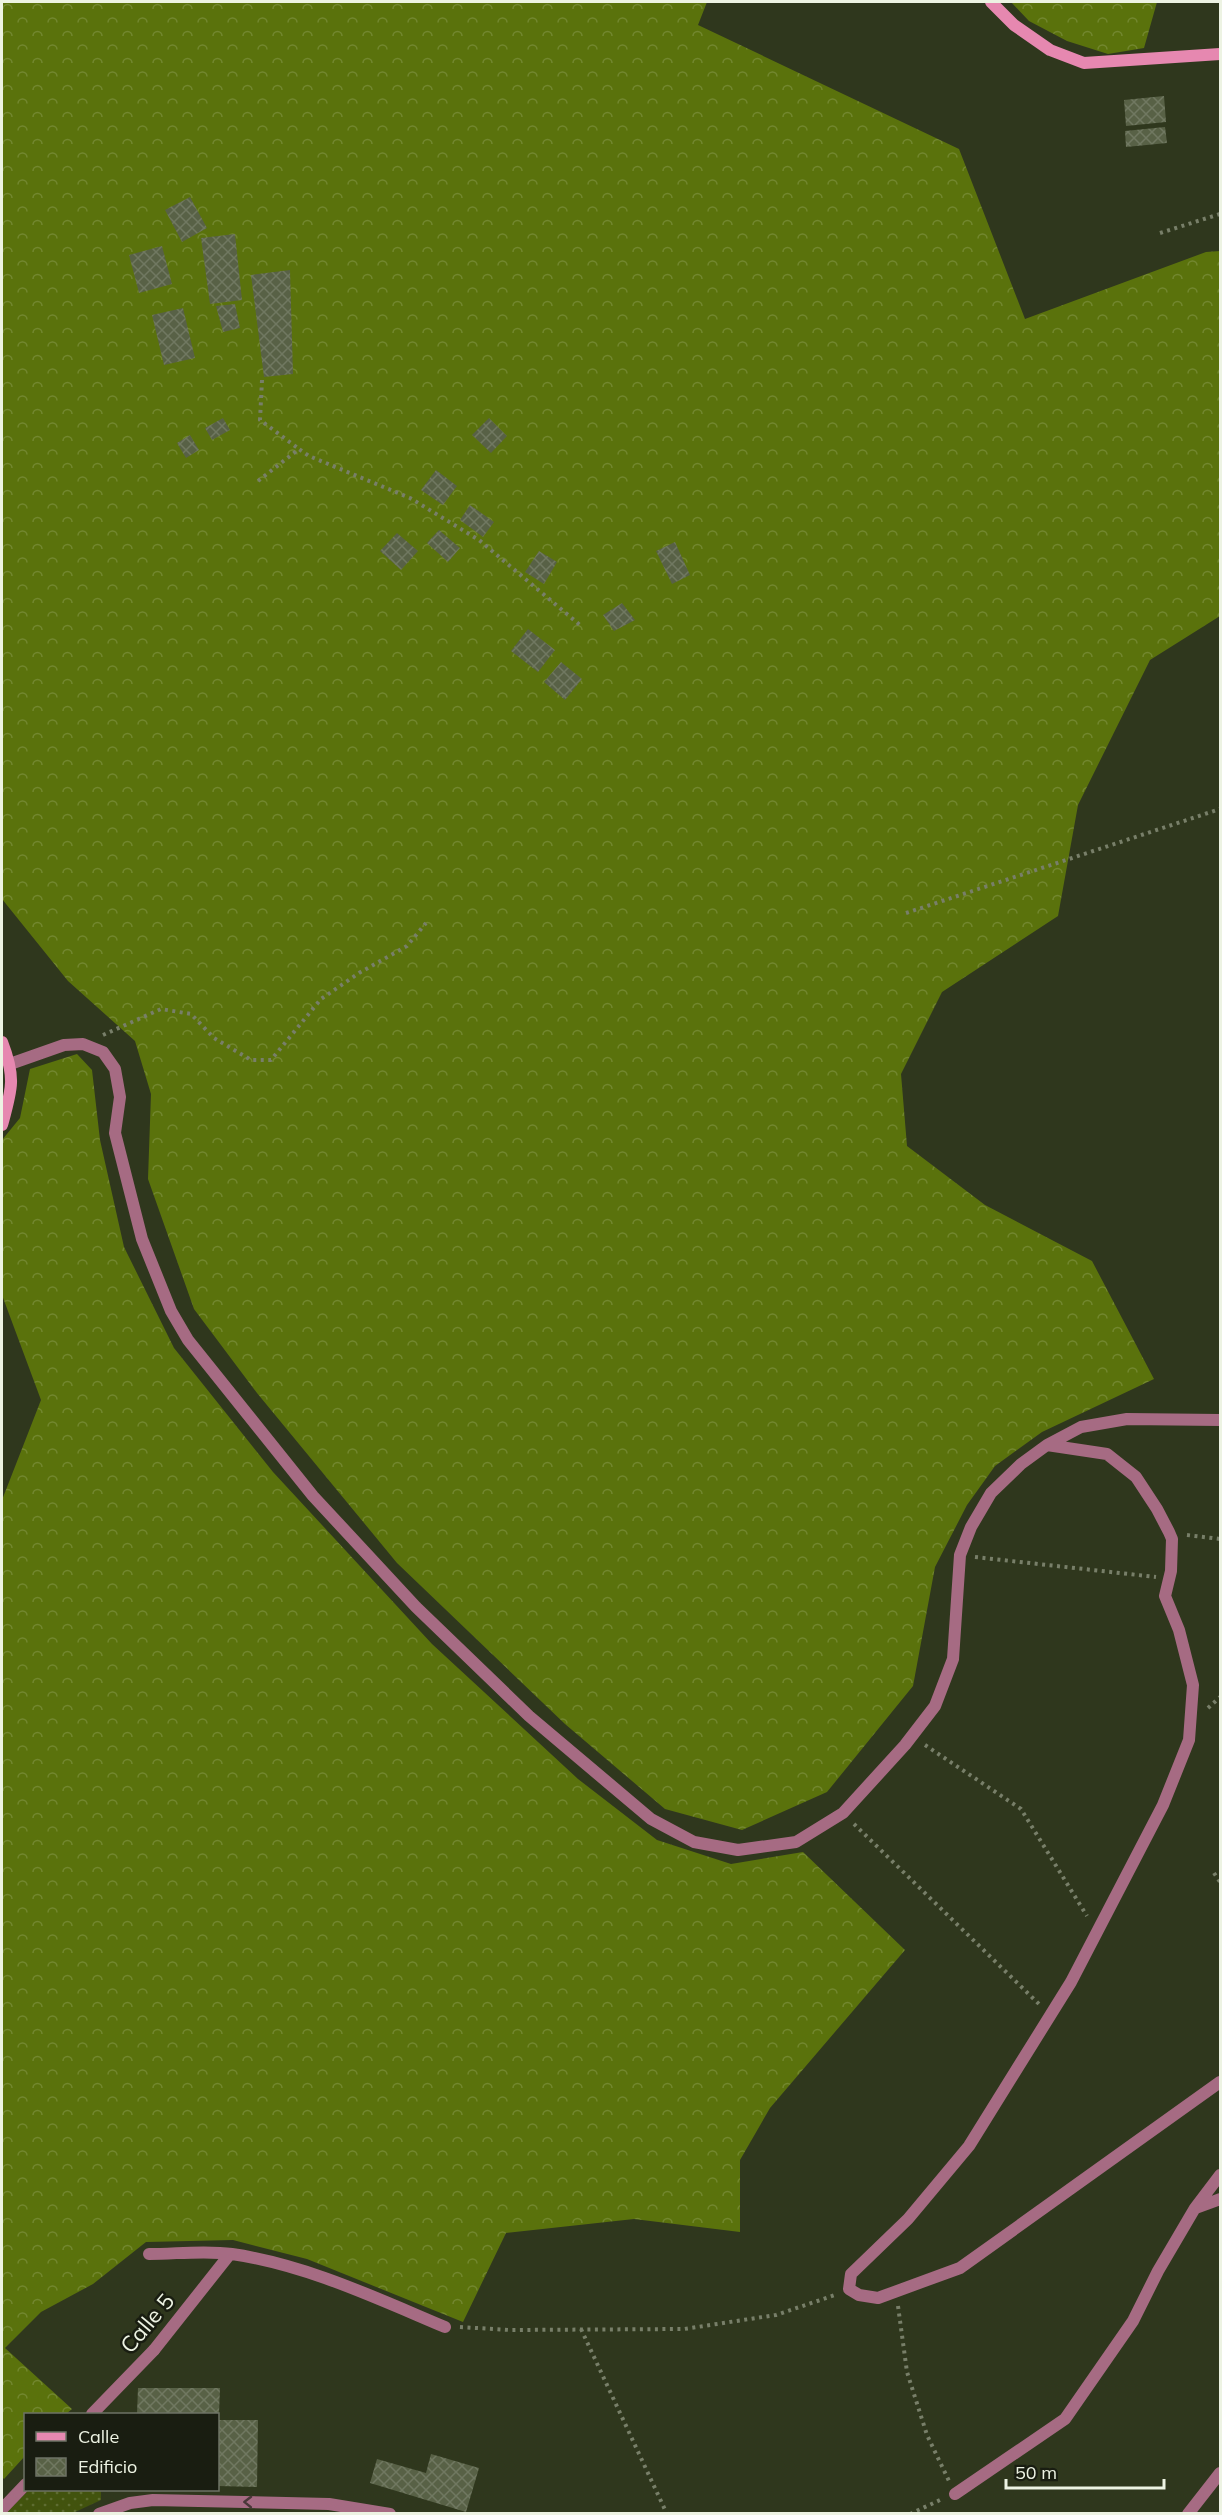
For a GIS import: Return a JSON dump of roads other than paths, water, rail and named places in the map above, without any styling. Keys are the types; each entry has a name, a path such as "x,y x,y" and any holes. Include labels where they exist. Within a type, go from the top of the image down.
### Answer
{"street":[{"path":"991,2 1014,25 1050,50 1084,63 1221,54"},
{"path":"2,1042 10,1064 12,1081 2,1125"},
{"path":"10,1064 64,1045 83,1044 103,1052 115,1069 120,1097 115,1133 142,1239 171,1311 188,1340 313,1496 416,1607 529,1716 624,1797 651,1819 694,1842 738,1850 796,1842 843,1813 912,1736 934,1706 953,1659 960,1555 971,1527 991,1492 1021,1464 1047,1445 1081,1427 1127,1419 1221,1420"},
{"path":"1206,1419 1221,1413"},
{"path":"1047,1445 1107,1454 1136,1477 1157,1509 1172,1539 1166,1596 1179,1630 1193,1684 1190,1740 1163,1805 1071,1982 969,2146 908,2219 851,2274 849,2289 858,2295 878,2298 960,2268 1221,2082"},
{"path":"955,2494 1065,2419 1133,2321 1158,2271 1195,2208 1221,2175"},
{"path":"1195,2208 1221,2199"},
{"path":"149,2254 230,2254 273,2262 351,2287 445,2327"},
{"name":"Calle 5","path":"94,2413 154,2350 230,2254"},
{"path":"1188,2514 1221,2473"},
{"path":"2,2509 24,2486"},
{"path":"99,2514 130,2503 153,2500 329,2504 390,2514"}]}
